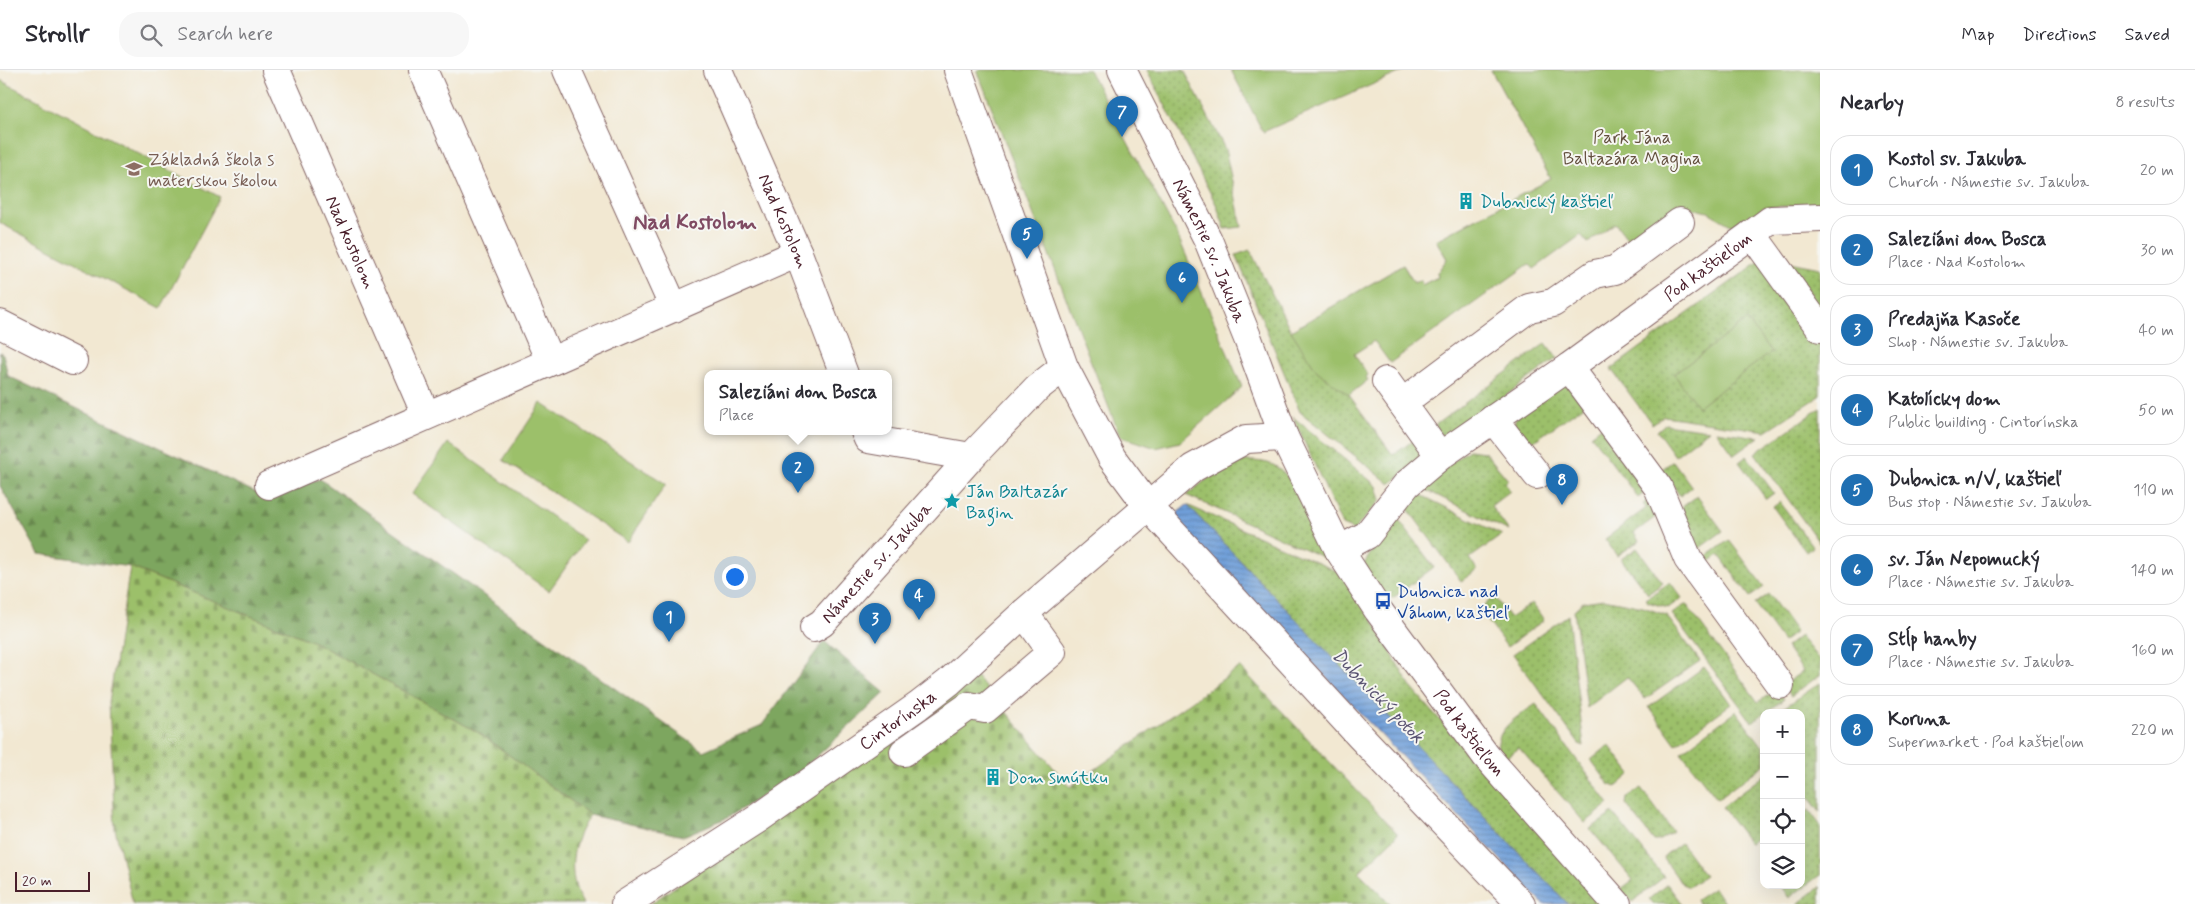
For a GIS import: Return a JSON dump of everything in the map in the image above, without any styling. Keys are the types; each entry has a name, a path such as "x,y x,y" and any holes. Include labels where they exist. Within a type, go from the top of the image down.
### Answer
{"street":[{"name":"Nad kostolom","path":"276,70 426,414"},
{"path":"423,70 550,361"},
{"path":"567,70 674,308"},
{"name":"Nad Kostolom","path":"718,70 798,253 842,370"},
{"path":"958,70 1064,367 1104,445 1147,505 1360,736 1521,904"},
{"name":"Námestie sv. Jakuba","path":"1122,70 1208,240 1248,339 1284,437"},
{"path":"1752,234 1771,220 1820,218"},
{"path":"1440,456 1394,392 1529,308 1553,303 1595,274 1615,270 1680,222"},
{"name":"Pod kaštieľom","path":"1339,550 1367,535 1407,484 1440,456 1569,367 1752,234 1820,328"},
{"name":"Nad kostolom","path":"269,485 426,414 798,253"},
{"path":"0,324 73,361"},
{"name":"Námestie sv. Jakuba","path":"814,628 822,623 971,457 1037,388 1064,367"},
{"path":"1569,367 1658,487 1688,559 1780,685"},
{"path":"1494,419 1538,475"},
{"path":"867,435 971,457"},
{"name":"Cintorínska","path":"625,904 757,819 918,706 949,682 1024,613 1192,468 1246,439 1284,437"},
{"name":"Pod kaštieľom","path":"1284,437 1339,550 1378,610 1486,756 1616,904"},
{"path":"904,752 969,706 986,709 1052,652 1024,613"}],"green space":[{"path":"977,70 1089,70 1177,234 1242,387 1180,442 1156,448 1120,436"},
{"path":"1147,70 1184,70 1225,149 1242,227 1225,229 1216,204"},
{"path":"1231,70 1406,70 1263,132"},
{"path":"1491,70 1571,174 1451,281 1355,319 1339,372 1349,395 1393,455 1414,440 1430,454 1390,484 1300,412 1236,255 1250,250 1291,331 1403,265 1414,283 1420,280 1422,285 1438,277 1437,273 1447,259 1436,240 1551,179"},
{"name":"Park Jána Baltazára Magina","path":"1491,70 1820,70 1820,205 1765,207 1734,227 1708,212 1684,206 1630,242 1615,223 1588,243 1581,235 1534,269 1529,264 1390,363 1374,341 1354,354 1368,375 1366,377 1368,380 1349,395 1317,371 1291,331 1403,265 1414,283 1420,280 1422,285 1438,277 1437,273 1447,259 1436,240 1551,179"},
{"path":"0,80 220,197 161,308 0,223"},
{"path":"1764,258 1820,332 1820,396 1766,431 1664,416 1652,424 1611,369"},
{"path":"1774,259 1820,268 1820,321"},
{"path":"1747,320 1771,352 1698,407 1674,374"},
{"path":"1546,343 1557,358 1444,441 1435,425"},
{"path":"0,352 3,354 8,376 263,496 320,479 703,751 762,725 824,641 885,693 800,772 727,818 683,836 590,815 479,733 314,642 130,567 39,554 0,486"},
{"path":"1561,385 1568,385 1586,404 1527,446 1515,430 1514,423 1517,416 1530,404"},
{"path":"541,403 666,484 628,542 503,460"},
{"path":"1820,408 1820,544 1755,453"},
{"path":"1293,417 1377,486 1381,500 1354,530 1342,525"},
{"path":"1665,424 1709,430 1675,456 1657,431"},
{"path":"1604,425 1651,488 1638,498 1591,435"},
{"path":"1716,431 1759,437 1734,455"},
{"path":"448,443 585,540 549,591 412,494"},
{"path":"1469,450 1485,452 1508,480 1505,483 1510,491 1491,506 1509,531 1418,486"},
{"path":"1747,456 1774,493 1766,499 1739,462"},
{"path":"1239,461 1268,463 1277,467 1285,474 1301,497 1333,562 1186,495 1225,466"},
{"path":"1673,461 1692,487 1680,496 1662,469"},
{"path":"1415,492 1502,535 1470,558 1477,570 1461,581 1402,501"},
{"path":"1654,495 1657,516 1634,533 1639,541 1617,556 1605,539 1646,508 1643,504"},
{"path":"1697,496 1723,531 1697,550 1682,507"},
{"path":"1780,502 1813,547 1806,552 1773,507"},
{"path":"1187,505 1352,578 1363,603 1410,686 1603,904 1568,904"},
{"path":"1393,518 1398,519 1434,567 1393,598 1381,596 1362,567"},
{"path":"1729,540 1764,587 1750,597 1719,555 1706,564 1702,560"},
{"path":"1637,548 1663,583 1648,594 1621,559"},
{"path":"130,567 314,642 479,733 590,815 578,836 573,859 574,881 583,904 133,904 115,829 109,702"},
{"path":"1670,582 1682,598 1668,608 1648,602 1646,599"},
{"path":"1769,594 1796,632 1783,642 1755,604"},
{"path":"1495,597 1510,618 1532,603 1544,620 1507,647 1479,609"},
{"path":"1604,599 1643,607 1666,615 1700,661 1645,699 1627,677 1587,708 1574,610 1583,602"},
{"path":"1686,604 1758,702 1777,689 1784,699 1770,709 1760,709 1760,716 1752,722 1672,614"},
{"path":"1568,615 1584,746 1579,744 1513,654"},
{"path":"1800,636 1820,661 1820,675 1791,696 1783,685 1803,671 1786,647"},
{"path":"1240,667 1398,834 1359,872 1391,904 650,904 763,826 974,674 1070,787"},
{"path":"1704,667 1731,704 1676,744 1649,707"},
{"path":"1820,683 1820,812 1805,792 1805,709 1782,709"},
{"path":"1536,704 1609,804 1585,823 1519,748 1506,758 1498,752 1500,736 1504,729 1515,718"},
{"path":"1736,711 1760,743 1760,768 1717,799 1681,752"},
{"path":"1609,745 1631,774 1616,787 1609,784 1591,760"},
{"path":"1760,778 1760,836 1750,844 1722,807"},
{"path":"1641,788 1673,832 1658,841 1654,841 1626,804 1627,798"},
{"path":"1809,810 1820,825 1820,875 1805,886 1805,844 1805,812"},
{"path":"1613,813 1664,877 1632,902 1621,889 1633,880 1590,829"},
{"path":"1681,843 1705,876 1689,887 1682,884 1664,859 1665,855"},
{"path":"1667,884 1682,904 1654,904 1649,899"},
{"path":"1820,887 1820,904 1797,904"},
{"path":"1714,888 1725,904 1698,904 1696,900"},
{"path":"1783,889 1801,889 1789,898"}],"water":[{"path":"1187,505 1568,904 1543,904 1172,517"}],"place":[{"name":"Stĺp hanby","path":"1122,137"},
{"name":"Základná škola s materskou školou","path":"134,169"},
{"name":"Dubnický kaštieľ","path":"1466,201"},
{"name":"Dubnica n/V, kaštieľ","path":"1027,259"},
{"name":"sv. Ján Nepomucký","path":"1182,303"},
{"name":"Saleziáni don Bosca","path":"798,493"},
{"name":"Ján Baltazár Bagin","path":"952,501"},
{"name":"Koruna","path":"1562,505"},
{"name":"Dubnica nad Váhom, kaštieľ","path":"1383,601"},
{"name":"Katolícky dom","path":"919,620"},
{"name":"Kostol sv. Jakuba","path":"669,642"},
{"name":"Predajňa Kasoče","path":"875,644"},
{"name":"Dom smútku","path":"993,777"}],"district":[{"name":"Nad Kostolom","path":"695,221"}],"water label":[{"name":"Dubnický potok","path":"1379,695"}]}
